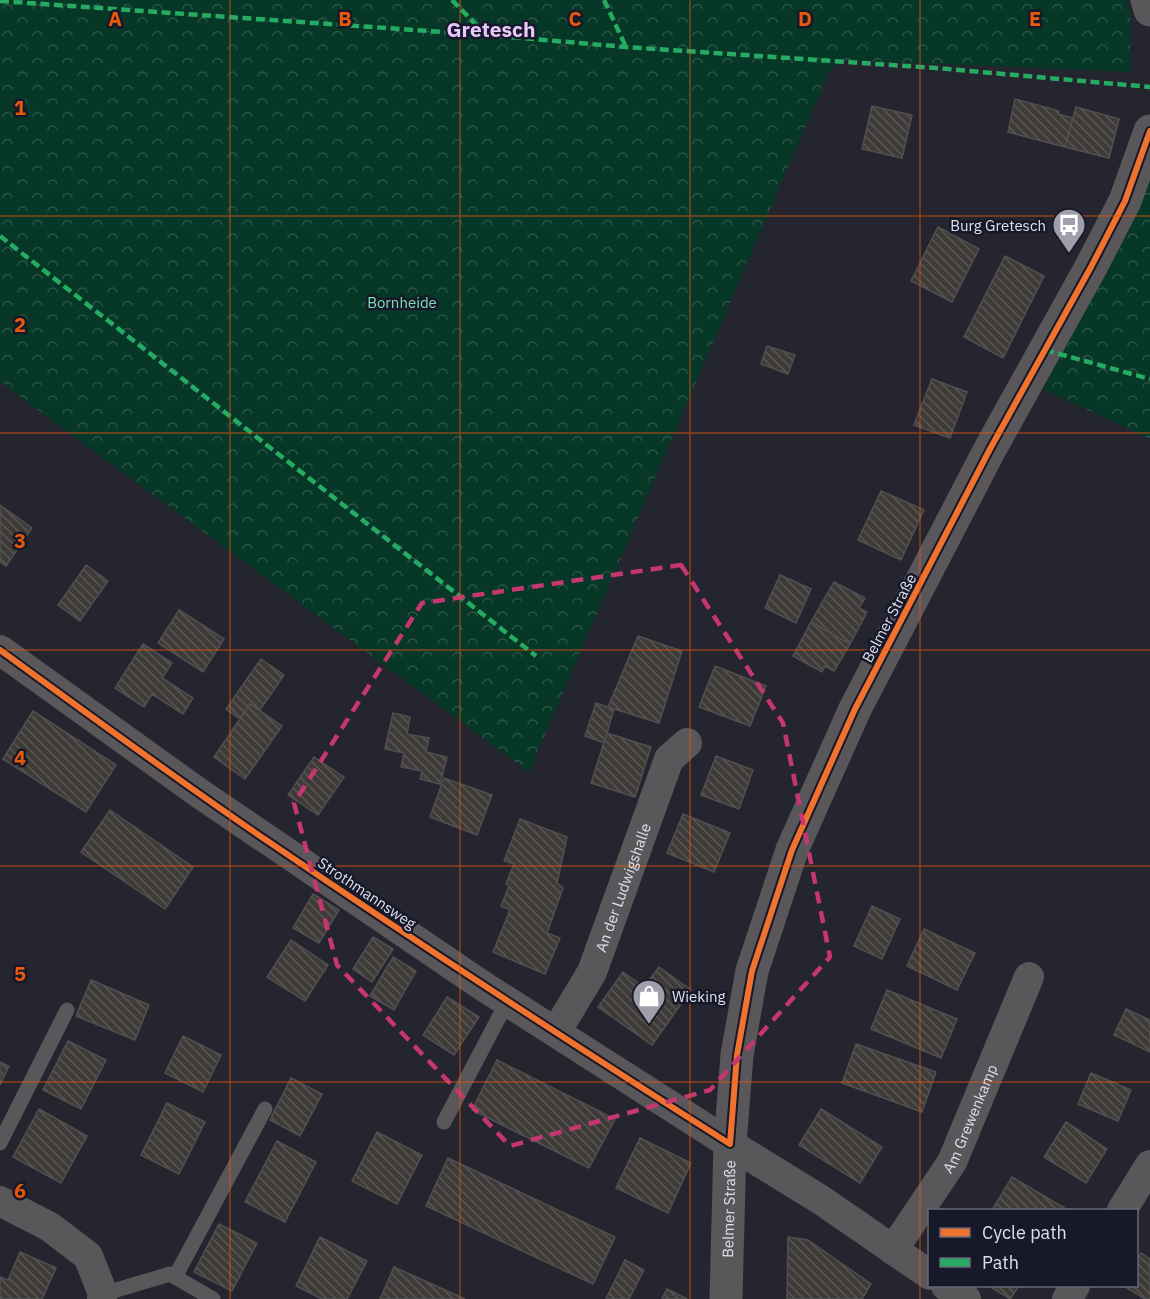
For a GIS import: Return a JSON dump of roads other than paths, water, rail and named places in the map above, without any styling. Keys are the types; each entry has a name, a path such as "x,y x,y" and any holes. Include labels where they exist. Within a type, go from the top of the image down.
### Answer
{"street":[{"path":"1147,0 1150,10"},
{"name":"Belmer Straße","path":"726,1299 730,1144 737,1055 752,971 792,850 855,709 995,440 1125,201 1150,131"},
{"name":"Strothmannsweg","path":"0,650 208,800 507,1002 730,1144"},
{"name":"An der Ludwigshalle","path":"556,1032 592,972 669,759 687,742"},
{"name":"Am Grewenkamp","path":"893,1250 952,1162 1029,977"},
{"path":"730,1144 821,1200 928,1274"},
{"path":"1123,1209 1150,1165"},
{"path":"0,1201 50,1227 88,1256 103,1297"},
{"path":"948,1287 966,1299"}],"lane":[{"path":"444,1122 507,1002"},
{"path":"0,1143 67,1010"},
{"path":"176,1277 265,1109"},
{"path":"103,1297 170,1274 213,1299"}],"place":[{"name":"Burg Gretesch","path":"1069,254"},
{"name":"Wieking","path":"649,1025"}],"district":[{"name":"Gretesch","path":"491,29"}],"park label":[{"name":"Bornheide","path":"402,302"}]}
